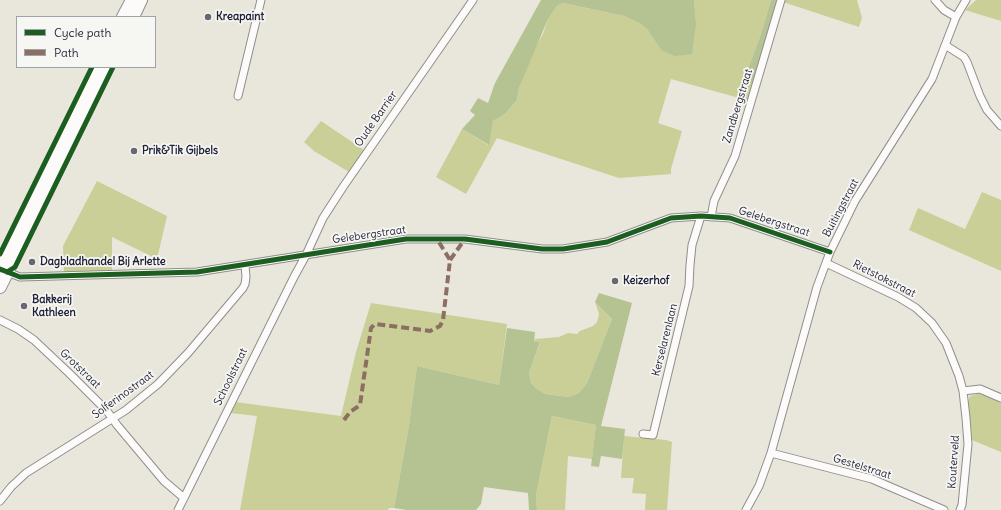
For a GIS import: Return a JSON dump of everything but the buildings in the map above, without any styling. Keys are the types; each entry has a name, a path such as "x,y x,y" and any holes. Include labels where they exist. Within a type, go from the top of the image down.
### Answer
{"main road":[{"path":"124,16 132,0"},
{"path":"133,16 141,0"},
{"path":"0,287 2,269 98,68"},
{"path":"2,269 107,68"}],"street":[{"path":"238,96 261,0"},
{"name":"Oude Barrier","path":"306,255 323,218 342,187 473,0"},
{"name":"Zandbergstraat","path":"711,216 714,201 735,156 781,0"},
{"path":"935,0 944,10 956,17"},
{"name":"Buitingstraat","path":"746,510 759,486 771,453 817,287 830,252 855,201 932,79 956,17 966,0"},
{"path":"945,45 964,57 987,110 1001,126"},
{"name":"Gelebergstraat","path":"2,269 20,277 197,272 406,239 465,239 542,249 563,249 607,242 672,218 701,216 730,218 830,252"},
{"name":"Kerselarenlaan","path":"643,434 653,435 689,286 692,245 701,216"},
{"name":"Schoolstraat","path":"178,510 294,276 306,255"},
{"name":"Rietstokstraat","path":"826,263 898,297 925,315 946,343 954,362 962,390"},
{"name":"Solferinostraat","path":"0,501 11,487 26,474 126,410 158,384 188,353 243,288 245,284 246,265"},
{"name":"Grotstraat","path":"0,320 18,329 34,340 107,411 164,481 184,498"},
{"path":"962,390 980,389 1001,398"},
{"name":"Kouterveld","path":"960,510 962,505 968,444 962,390"},
{"name":"Gestelstraat","path":"771,453 872,479 944,510"}],"green space":[{"path":"541,0 694,0 696,23 692,54 675,56 661,50 647,29 641,24 624,16 563,3 557,6 548,19 519,88 517,100 505,114 493,121 489,145 462,129 475,115 470,111 478,98 488,103 495,83"},
{"path":"694,0 771,0 761,34 747,72 747,79 749,83 753,83 750,101 671,79 658,123 682,131 671,169 671,174 619,178 497,138 466,194 436,177 462,129 488,145 493,121 505,114 517,100 519,88 533,52 543,34 548,19 557,6 563,3 624,16 641,24 647,29 661,50 696,23"},
{"path":"771,0 778,0 753,83 749,83 746,79 747,72 761,34"},
{"path":"784,0 857,0 862,18 859,27 783,2"},
{"path":"976,0 1001,0 1001,21 965,10"},
{"path":"321,121 364,150 349,172 314,151 304,142"},
{"path":"97,181 167,216 157,259 112,237 112,271 64,272 63,246"},
{"path":"982,192 1001,200 1001,271 909,230 918,208 965,229"},
{"path":"599,293 632,303 601,426 625,429 622,459 601,456 599,467 591,466 596,425 552,416 536,495 537,510 529,510 528,493 484,487 481,504 476,510 407,510 394,508 409,425 417,366 499,385 507,328 535,332 534,342 540,342 529,373 531,383 545,394 569,397 579,393 587,383 612,319 595,302"},
{"path":"595,302 612,319 587,383 579,393 569,397 545,394 531,383 529,373 540,343 534,342 535,339 559,337 568,333 577,334 580,331 593,326 597,322 599,314"},
{"path":"371,303 507,324 499,385 417,366 409,425 394,508 389,508 388,510 240,510 257,416 230,413 235,402 341,416 356,352"},
{"path":"981,393 1001,403 1001,452 972,440 968,402 970,396"},
{"path":"552,416 596,425 592,459 568,456 565,510 537,510 536,495"},
{"path":"624,436 666,440 672,442 667,510 645,510 646,494 632,493 634,478 621,478"}],"marked path":[{"path":"344,420 350,412 360,405 371,328 375,324 430,331 440,326 443,320 450,260 437,239"},
{"path":"450,260 465,239"}],"cycle path":[{"path":"0,254 92,68"},
{"path":"7,272 15,267 113,68"},
{"path":"0,269 20,277 197,272 406,239 465,239 542,249 563,249 607,242 671,218 701,216 730,218 830,252"}],"place":[{"name":"Kreapaint","path":"208,17"},
{"name":"Prik&Tik Gijbels","path":"134,151"},
{"name":"Dagbladhandel Bij Arlette","path":"32,262"},
{"name":"Keizerhof","path":"615,281"},
{"name":"Bakkerij Kathleen","path":"24,306"}]}
